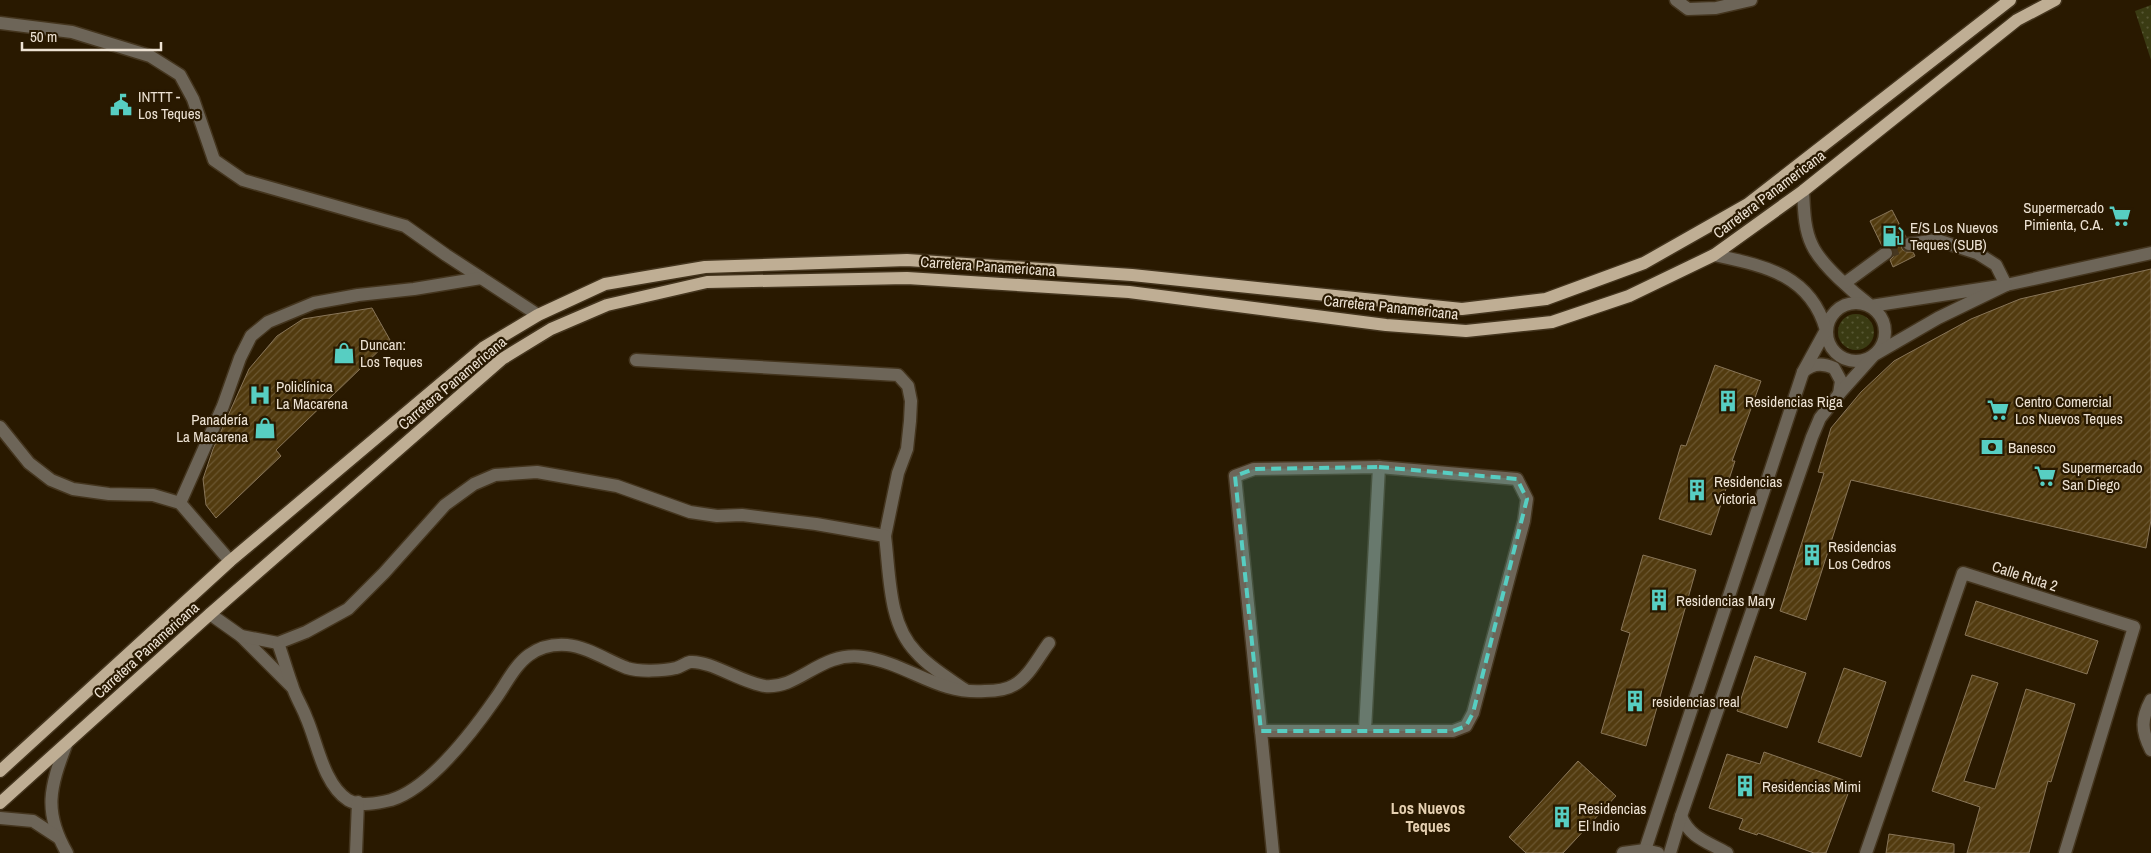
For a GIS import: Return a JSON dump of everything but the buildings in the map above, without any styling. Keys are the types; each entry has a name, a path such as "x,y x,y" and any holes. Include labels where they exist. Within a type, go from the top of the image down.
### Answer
{"main road":[{"name":"Carretera Panamericana","path":"0,771 230,561 483,348 538,315 604,284 705,268 907,260 1132,275 1462,309 1546,299 1644,263 1748,204 2010,0"},
{"name":"Carretera Panamericana","path":"0,802 66,745 210,614 502,358 551,329 607,305 706,282 907,278 1129,292 1386,325 1466,331 1552,322 1629,296 1714,255 1803,191 2017,20 2055,0"}],"street":[{"path":"1676,0 1688,9 1716,8 1751,0"},
{"path":"0,23 72,32 150,56 180,75 193,99 214,160 243,180 405,226 538,315"},
{"path":"1670,853 1681,816 1812,437 1820,418 1881,348 1886,330 1884,321 1871,306 1822,260 1812,245 1806,223 1803,191"},
{"path":"1909,244 1937,240 1977,253 1996,265 2006,285"},
{"path":"1845,283 1886,253"},
{"path":"1645,850 1803,372 1834,312 1842,306 1852,303 1862,303 1871,306 2006,285 2151,253"},
{"path":"1714,255 1759,265 1791,279 1811,297 1823,319 1829,344 1839,356 1847,360 1857,361 1874,355 1938,318 2006,285"},
{"path":"180,503 244,351 252,336 268,322 314,303 481,278"},
{"path":"636,360 898,376 908,386 911,401 907,449 898,474 885,536 895,617 905,639 916,653 968,692"},
{"path":"1803,372 1813,365 1828,365 1834,368 1841,381 1839,394"},
{"path":"0,427 29,463 50,480 73,490 109,494 154,495 180,503 230,561"},
{"path":"1365,730 1380,467"},
{"path":"1261,731 1453,731 1466,726 1473,713 1524,521 1527,499 1517,479 1380,467 1254,469 1235,476 1261,731 1274,853"},
{"path":"241,636 278,643 306,632 348,609 384,573 445,505 474,484 495,475 537,472 595,481 642,494 690,512 816,524 885,536"},
{"name":"Calle Ruta 2","path":"1866,853 1964,573 2134,628 2065,853"},
{"path":"210,614 241,636 292,687"},
{"path":"278,643 292,687 306,716 323,765 336,786 349,800 374,805 402,796 435,771 463,743 515,670 529,655 550,645 569,645 629,669 676,668 690,662 705,665 748,683 768,686 791,682 826,661 847,657 862,657 905,670 940,686 968,692 997,690 1014,685 1027,673 1049,643"},
{"path":"2151,700 2144,714 2143,732 2151,750"},
{"path":"66,745 53,779 50,808 59,838 68,853"},
{"path":"356,853 358,802"},
{"path":"1681,816 1685,825 1706,844 1727,853"},
{"path":"0,818 33,820 59,838"},
{"path":"1623,853 1645,850 1658,853"}],"highlighted area":[{"path":"1379,467 1517,479 1527,499 1473,713 1466,726 1453,731 1261,731 1235,476 1254,469"}],"shaded area":[{"path":"2151,5 2151,60 2135,11"},
{"path":"1856,314 1868,320 1874,332 1868,344 1856,350 1844,344 1838,332 1844,320"}],"tunnel":[{"path":"1886,253 1909,244"}],"place":[{"name":"INTTT - Los Teques","path":"121,105"},
{"name":"Supermercado Pimienta, C.A.","path":"2120,216"},
{"name":"E/S Los Nuevos Teques (SUB)","path":"1893,236"},
{"name":"Duncan: Los Teques","path":"344,353"},
{"name":"Policlínica La Macarena","path":"260,395"},
{"name":"Residencias Riga","path":"1728,401"},
{"name":"Centro Comercial Los Nuevos Teques","path":"1998,410"},
{"name":"Panadería La Macarena","path":"265,428"},
{"name":"Banesco","path":"1992,447"},
{"name":"Supermercado San Diego","path":"2045,476"},
{"name":"Residencias Victoria","path":"1697,490"},
{"name":"Residencias Los Cedros","path":"1812,555"},
{"name":"Residencias Mary","path":"1659,600"},
{"name":"residencias real","path":"1635,701"},
{"name":"Residencias Mimi","path":"1745,786"},
{"name":"Residencias El Indio","path":"1562,817"}],"district":[{"name":"Los Nuevos Teques","path":"1428,817"}]}
